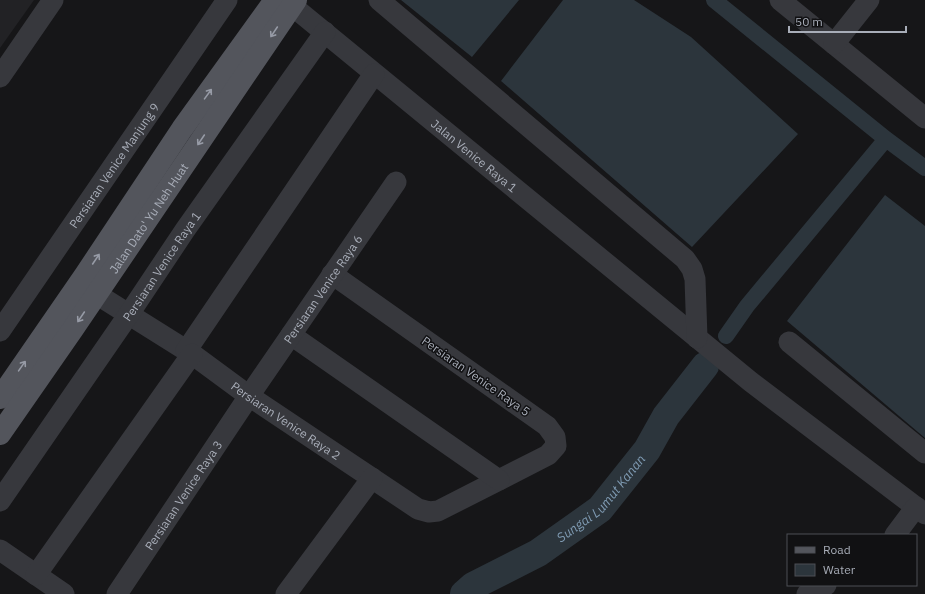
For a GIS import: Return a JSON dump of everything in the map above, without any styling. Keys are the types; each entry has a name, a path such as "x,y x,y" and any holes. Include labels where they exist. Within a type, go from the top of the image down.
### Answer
{"main road":[{"name":"Jalan Dato' Yu Neh Huat","path":"0,434 88,289 287,1"},
{"name":"Jalan Dato' Yu Neh Huat","path":"0,398 88,289"}],"street":[{"path":"0,77 53,0"},
{"name":"Persiaran Venice Manjung 9","path":"0,330 226,0"},
{"path":"379,0 685,258 692,269 695,278 697,338"},
{"path":"780,0 925,118"},
{"path":"834,44 870,0"},
{"name":"Jalan Venice Raya 1","path":"287,1 374,74 751,382 920,510"},
{"name":"Persiaran Venice Raya 1","path":"0,501 185,230 325,32"},
{"path":"36,575 189,353 374,74"},
{"name":"Persiaran Venice Raya 6","path":"250,396 396,182"},
{"name":"Persiaran Venice Raya 5","path":"332,274 547,426 554,437 556,446 548,455 499,480"},
{"name":"Persiaran Venice Raya 2","path":"88,289 189,353 418,509 429,512 438,510 499,480"},
{"path":"291,335 499,480"},
{"path":"789,342 925,453"},
{"name":"Persiaran Venice Raya 3","path":"116,594 250,396"},
{"path":"286,594 372,478"},
{"path":"896,534 920,510"},
{"path":"0,550 64,594"},
{"path":"807,594 824,586"}],"shaded area":[{"path":"0,0 34,0 0,48"}],"water":[{"path":"401,0 519,0 472,57"},
{"path":"563,0 634,0 691,37 798,134 692,247 501,81"},
{"path":"885,195 925,226 925,438 787,321"}],"waterway":[{"path":"714,0 886,139 925,168"},
{"path":"726,336 747,306 886,139"},
{"name":"Sungai Lumut Kanan","path":"464,594 473,586 538,553 600,509 647,450 666,416 705,366"}]}
